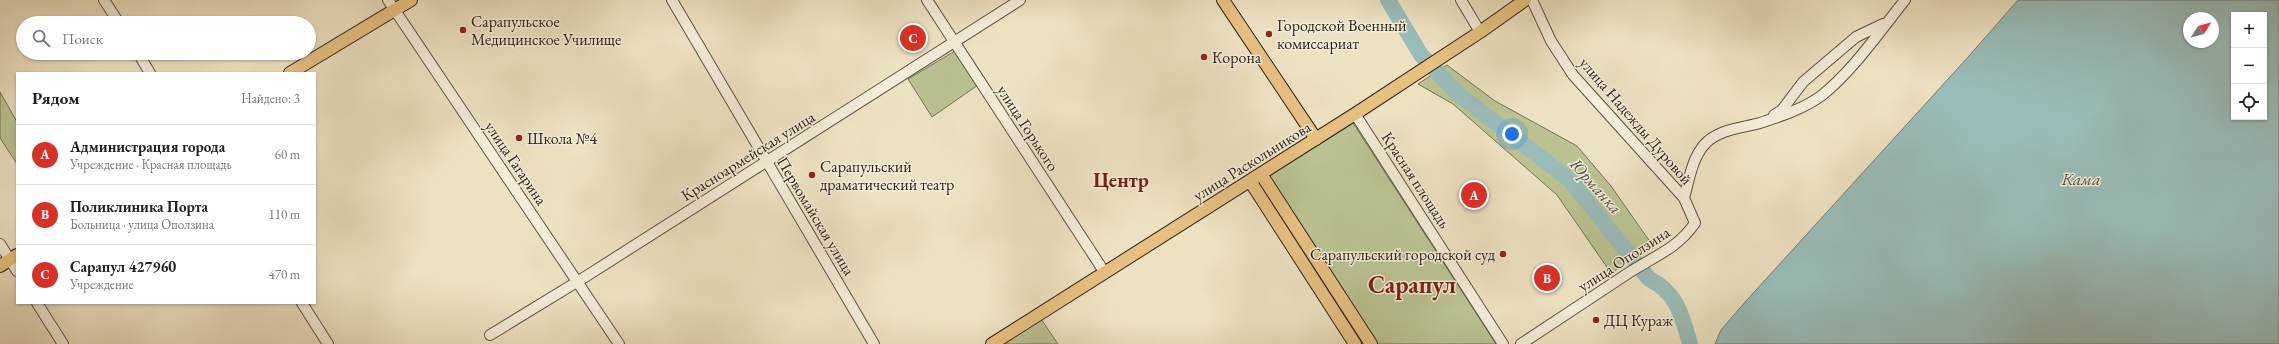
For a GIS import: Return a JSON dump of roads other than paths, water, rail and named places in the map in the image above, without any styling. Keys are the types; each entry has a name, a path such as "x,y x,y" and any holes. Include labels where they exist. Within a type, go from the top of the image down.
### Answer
{"main road":[{"path":"316,55 391,5 411,0"},
{"path":"1223,0 1316,139"},
{"name":"улица Раскольникова","path":"992,344 1355,114 1476,35 1525,0"},
{"path":"291,72 309,60"},
{"path":"1261,174 1371,344"},
{"path":"1250,181 1355,344"}],"street":[{"path":"104,0 114,16"},
{"name":"Первомайская улица","path":"672,0 874,344"},
{"name":"улица Горького","path":"927,0 1105,273"},
{"name":"Красноармейская улица","path":"490,335 578,281 1020,0"},
{"path":"1461,0 1476,35"},
{"name":"улица Надежды Дуровой","path":"1532,0 1551,41 1573,75 1684,198"},
{"path":"1684,198 1693,164 1704,145 1724,132 1760,123 1798,110 1821,96 1840,77 1905,0"},
{"name":"улица Гагарина","path":"391,5 619,344"},
{"path":"1760,123 1782,110 1803,82 1856,37 1887,22"},
{"path":"142,60 149,72"},
{"name":"Красная площадь","path":"1355,114 1503,344"},
{"name":"улица Оползина","path":"1521,344 1685,237 1695,223 1684,198"},
{"path":"0,244 16,270"},
{"path":"38,304 63,344"},
{"path":"303,304 328,344"}],"water":[{"name":"Кама","path":"2018,0 2279,0 2279,344 1715,344 1721,330"}],"waterway":[{"name":"Юрманка","path":"1388,0 1421,55 1458,94 1570,180 1649,279 1658,284 1672,298 1681,315 1690,344"}],"place":[{"name":"Сарапульское Медицинское Училище","path":"463,30"},
{"name":"Городской Военный комиссариат","path":"1269,34"},
{"name":"Сарапул 427960","path":"913,38"},
{"name":"Корона","path":"1204,57"},
{"name":"Школа №4","path":"519,138"},
{"name":"Сарапульский драматический театр","path":"812,175"},
{"name":"Администрация города","path":"1474,195"},
{"name":"Сарапульский городской суд","path":"1503,254"},
{"name":"Поликлиника Порта","path":"1547,278"},
{"name":"ДЦ Кураж","path":"1596,320"}],"district":[{"name":"Центр","path":"1121,180"},
{"name":"Сарапул","path":"1412,284"}]}
